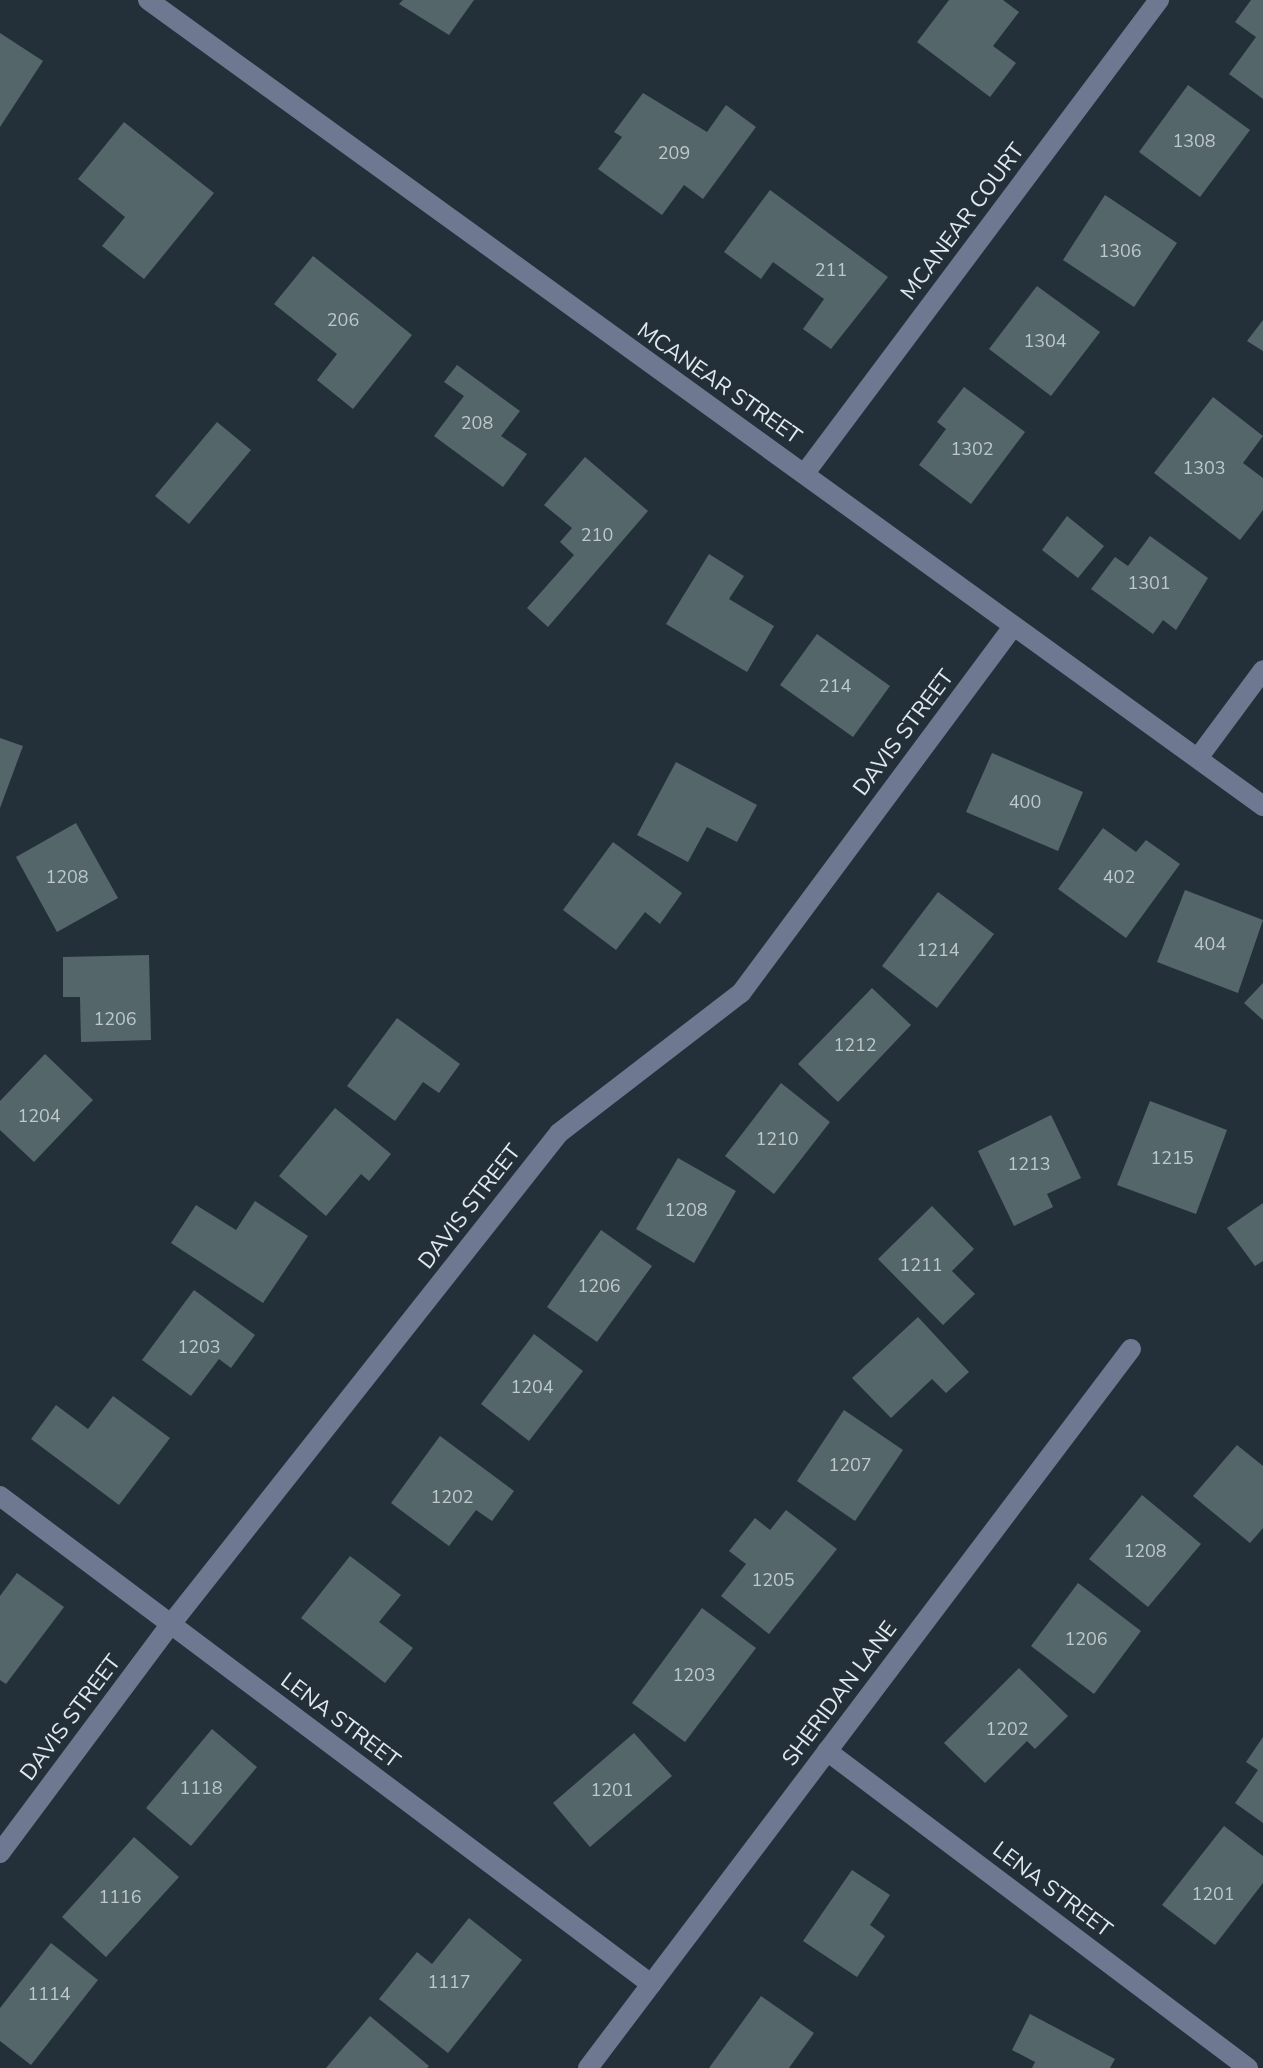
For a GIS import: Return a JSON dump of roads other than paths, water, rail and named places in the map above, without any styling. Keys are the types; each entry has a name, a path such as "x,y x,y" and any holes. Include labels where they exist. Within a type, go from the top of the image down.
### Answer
{"street":[{"name":"MCANEAR STREET","path":"148,0 1263,806"},
{"name":"MCANEAR COURT","path":"805,473 1159,0"},
{"name":"DAVIS STREET","path":"0,1853 171,1624 559,1133 741,993 1013,627"},
{"path":"1198,758 1263,670"},
{"name":"SHERIDAN LANE","path":"588,2068 1131,1349"},
{"name":"LENA STREET","path":"0,1496 651,1984"},
{"name":"LENA STREET","path":"827,1751 1251,2068"},
{"path":"1251,2068 1263,2056"}]}
